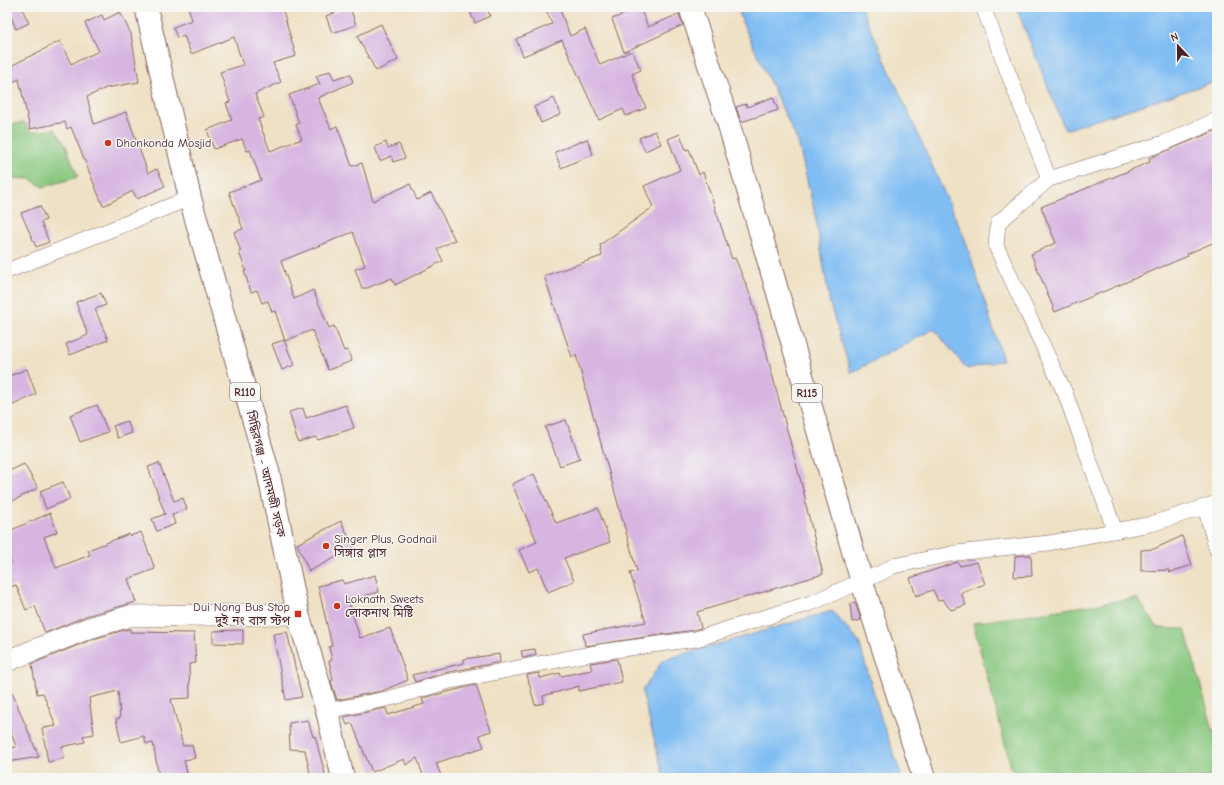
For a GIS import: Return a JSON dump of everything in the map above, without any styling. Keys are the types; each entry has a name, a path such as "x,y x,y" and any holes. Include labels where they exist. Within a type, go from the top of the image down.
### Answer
{"main road":[{"name":"সিদ্ধিরগঞ্জ - আদমজী সড়ক","path":"146,7 190,198 268,471 298,614 327,711 343,778"},
{"name":"R115","path":"690,7 731,133 862,582 924,778"}],"street":[{"path":"983,7 1049,179"},
{"path":"1115,531 1065,393 996,246 998,223 1049,179 1164,143 1217,120"},
{"path":"7,271 190,198"},
{"path":"327,711 391,698 446,682 600,652 696,639 811,603 862,582 893,566 956,553 1049,543 1115,531 1151,524 1211,505 1217,550"},
{"path":"7,661 88,628 130,616 298,614"}],"green space":[{"path":"24,122 31,132 55,129 66,146 78,177 43,187 30,179 7,178 7,126"},
{"path":"1137,598 1158,628 1185,629 1217,744 1217,778 1014,778 973,623"}],"water":[{"path":"738,7 861,7 965,239 1003,360 967,369 934,329 851,373 830,304 815,214 798,142 742,22"},
{"path":"1016,7 1217,7 1217,81 1065,130"},
{"path":"832,611 859,642 881,718 901,774 896,778 664,778 642,691 663,660"}],"building":[{"path":"7,7 21,7 29,23 16,29"},
{"path":"188,7 282,7 296,56 273,63 281,82 255,94 264,117 258,119 270,151 302,139 296,125 299,123 289,95 320,84 316,76 330,71 334,79 350,74 353,82 318,98 331,129 337,126 352,166 362,163 373,201 410,184 417,200 431,193 455,240 437,249 443,261 395,285 392,278 367,288 362,288 355,269 365,266 353,232 281,261 294,299 313,290 329,328 334,326 344,351 347,350 352,361 328,370 312,330 285,341 275,311 272,312 268,301 262,303 257,290 251,292 244,271 246,271 239,252 241,252 234,232 243,229 229,192 261,180 250,150 247,151 242,139 214,149 207,130 232,120 226,103 230,102 220,72 243,65 234,37 191,54 184,36 177,38 173,27 192,20"},
{"path":"350,7 356,25 332,33 326,16"},
{"path":"468,7 486,7 490,16 475,23"},
{"path":"545,7 559,7 570,36 585,29 600,65 632,51 641,70 632,74 646,108 626,116 623,109 599,120 562,40 523,56 516,39 552,24"},
{"path":"640,8 648,27 679,14 683,25 624,52 612,19"},
{"path":"120,12 131,34 139,82 106,88 87,97 94,124 126,112 148,173 157,169 165,186 137,199 133,191 103,206 71,127 67,129 65,122 30,129 19,79 7,85 7,68 60,41 71,64 99,51 85,23 102,15 104,20"},
{"path":"381,24 398,60 376,71 357,36"},
{"path":"773,97 778,110 741,122 736,107 746,104 747,107"},
{"path":"554,98 561,114 541,123 534,107"},
{"path":"1217,130 1217,241 1187,254 1188,256 1055,312 1031,254 1056,243 1041,207 1150,162 1149,158"},
{"path":"655,131 661,144 645,151 639,138"},
{"path":"680,134 686,150 689,149 699,175 703,172 732,259 735,258 752,299 806,501 823,574 697,612 701,628 585,646 583,634 646,622 630,573 637,571 576,355 572,357 544,276 602,256 600,245 653,207 644,186 680,170 668,139"},
{"path":"587,139 593,154 561,168 555,152"},
{"path":"386,142 388,148 399,144 405,158 393,162 391,156 380,161 375,147"},
{"path":"40,206 46,220 41,222 49,242 36,247 21,213"},
{"path":"101,293 106,305 95,309 108,340 70,355 66,344 88,335 76,302"},
{"path":"284,340 294,365 282,370 272,344"},
{"path":"27,369 36,394 7,408 7,377"},
{"path":"97,405 108,432 80,442 70,415"},
{"path":"346,405 354,428 318,440 316,437 298,442 289,412 303,408 306,418"},
{"path":"566,420 580,459 560,466 545,427"},
{"path":"127,421 132,433 118,438 113,426"},
{"path":"159,463 174,501 183,498 187,509 172,515 175,524 157,531 152,519 165,514 148,467"},
{"path":"24,464 38,488 7,504 7,472"},
{"path":"534,474 556,523 598,508 610,542 564,558 574,581 548,592 538,568 529,572 519,550 537,542 512,484"},
{"path":"63,482 70,499 46,509 40,491"},
{"path":"50,513 57,532 44,537 56,568 90,555 88,550 129,534 130,536 141,532 155,569 128,579 136,602 86,616 45,633 35,606 26,610 16,585 7,588 7,565 11,563 7,547 7,532"},
{"name":"Singer Plus, Godnail সিঙ্গার প্লাস","path":"341,521 354,548 309,571 297,544"},
{"path":"1182,536 1192,565 1169,573 1169,570 1141,571 1141,550 1154,549"},
{"path":"1031,555 1032,576 1014,577 1015,556"},
{"path":"958,562 960,566 977,562 985,584 961,593 966,605 951,610 942,599 938,601 933,590 916,596 910,578"},
{"path":"375,575 379,592 348,600 360,638 390,628 408,680 382,691 337,700 331,681 333,680 329,661 332,660 329,647 332,646 318,586 342,580 344,584"},
{"path":"855,602 861,620 852,622 850,604"},
{"path":"130,629 130,632 194,633 196,663 189,664 190,698 171,699 183,746 192,745 195,758 184,760 188,778 159,778 153,743 146,744 144,736 121,742 116,719 120,718 118,691 89,698 94,734 83,736 85,742 61,747 65,758 48,762 42,728 56,726 43,693 37,694 32,664 93,639"},
{"path":"243,630 243,644 213,643 213,631"},
{"path":"287,632 302,697 286,700 273,634"},
{"path":"535,649 536,655 523,658 521,651"},
{"path":"499,654 500,662 444,673 415,682 412,675 464,663 464,659"},
{"path":"617,659 622,682 579,691 579,686 543,696 544,703 535,705 527,675 539,673 540,678 560,673 561,676 592,670 590,663"},
{"path":"7,681 39,757 7,762 7,749 16,747 7,720"},
{"path":"476,685 491,731 479,735 484,747 436,763 442,778 424,778 417,758 406,765 404,759 372,772 352,723 347,725 344,717 386,708 388,715 424,704 422,698"},
{"path":"308,720 313,737 315,736 326,778 311,778 305,750 290,749 289,723"}],"place":[{"name":"Dhonkonda Mosjid","path":"108,143"},
{"name":"Singer Plus, Godnail সিঙ্গার প্লাস","path":"326,546"},
{"name":"Loknath Sweets লোকনাথ মিষ্টি","path":"337,606"},
{"name":"Dui Nong Bus Stop দুই নং বাস স্টপ","path":"298,614"}]}
